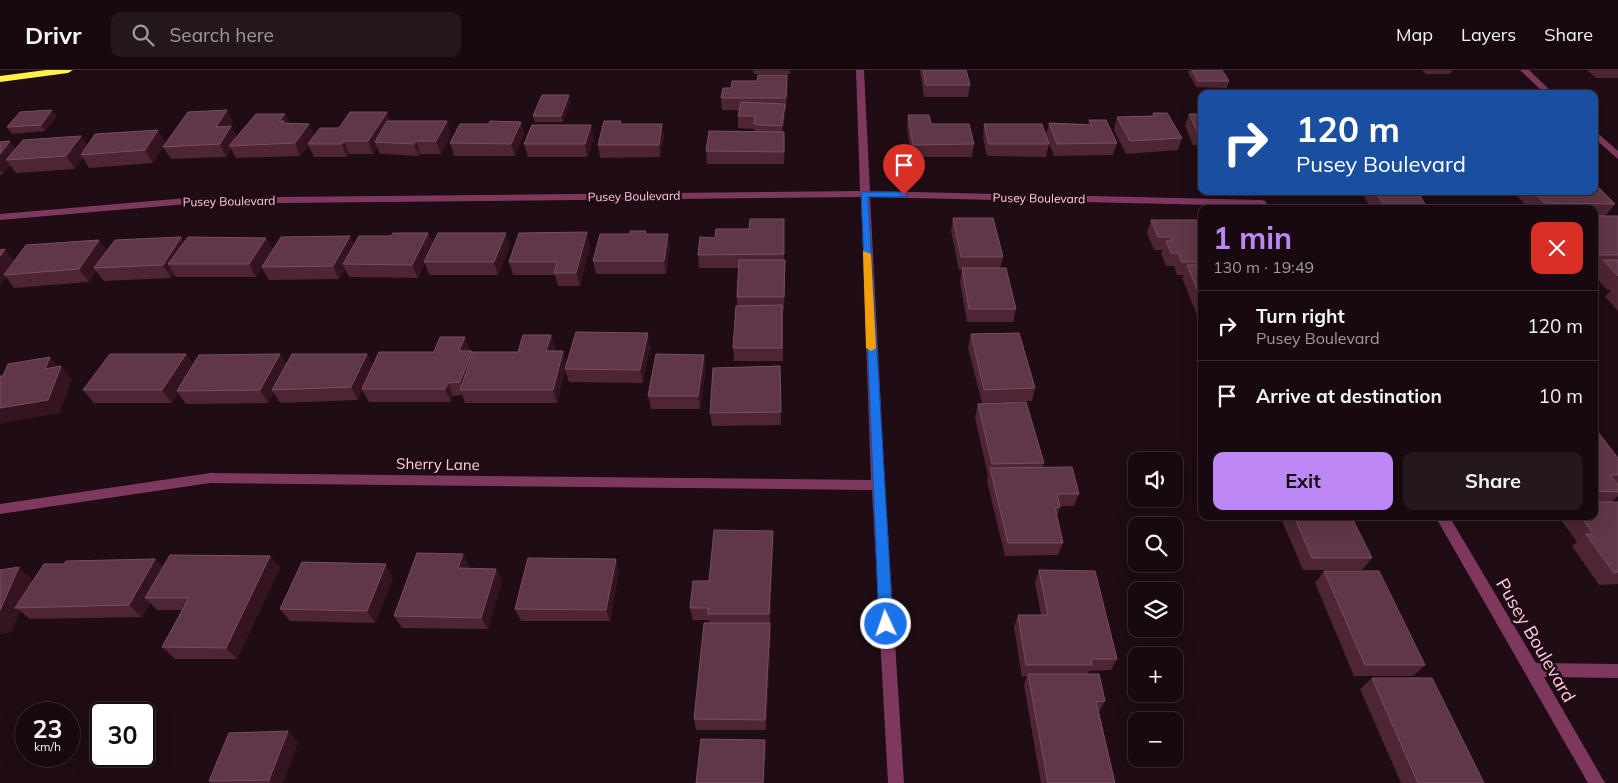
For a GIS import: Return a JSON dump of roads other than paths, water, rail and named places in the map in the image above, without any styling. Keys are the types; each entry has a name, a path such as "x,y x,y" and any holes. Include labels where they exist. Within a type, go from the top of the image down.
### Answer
{"highway":[{"path":"0,79 68,70"}],"street":[{"path":"860,70 878,485 896,783"},
{"path":"1524,70 1546,90"},
{"path":"1598,137 1618,156"},
{"name":"Pusey Boulevard","path":"0,217 187,201 864,194 1262,203 1263,205"},
{"name":"Sherry Lane","path":"0,509 210,478 878,485"},
{"name":"Pusey Boulevard","path":"1444,520 1597,783"},
{"path":"1531,670 1618,671"}]}
